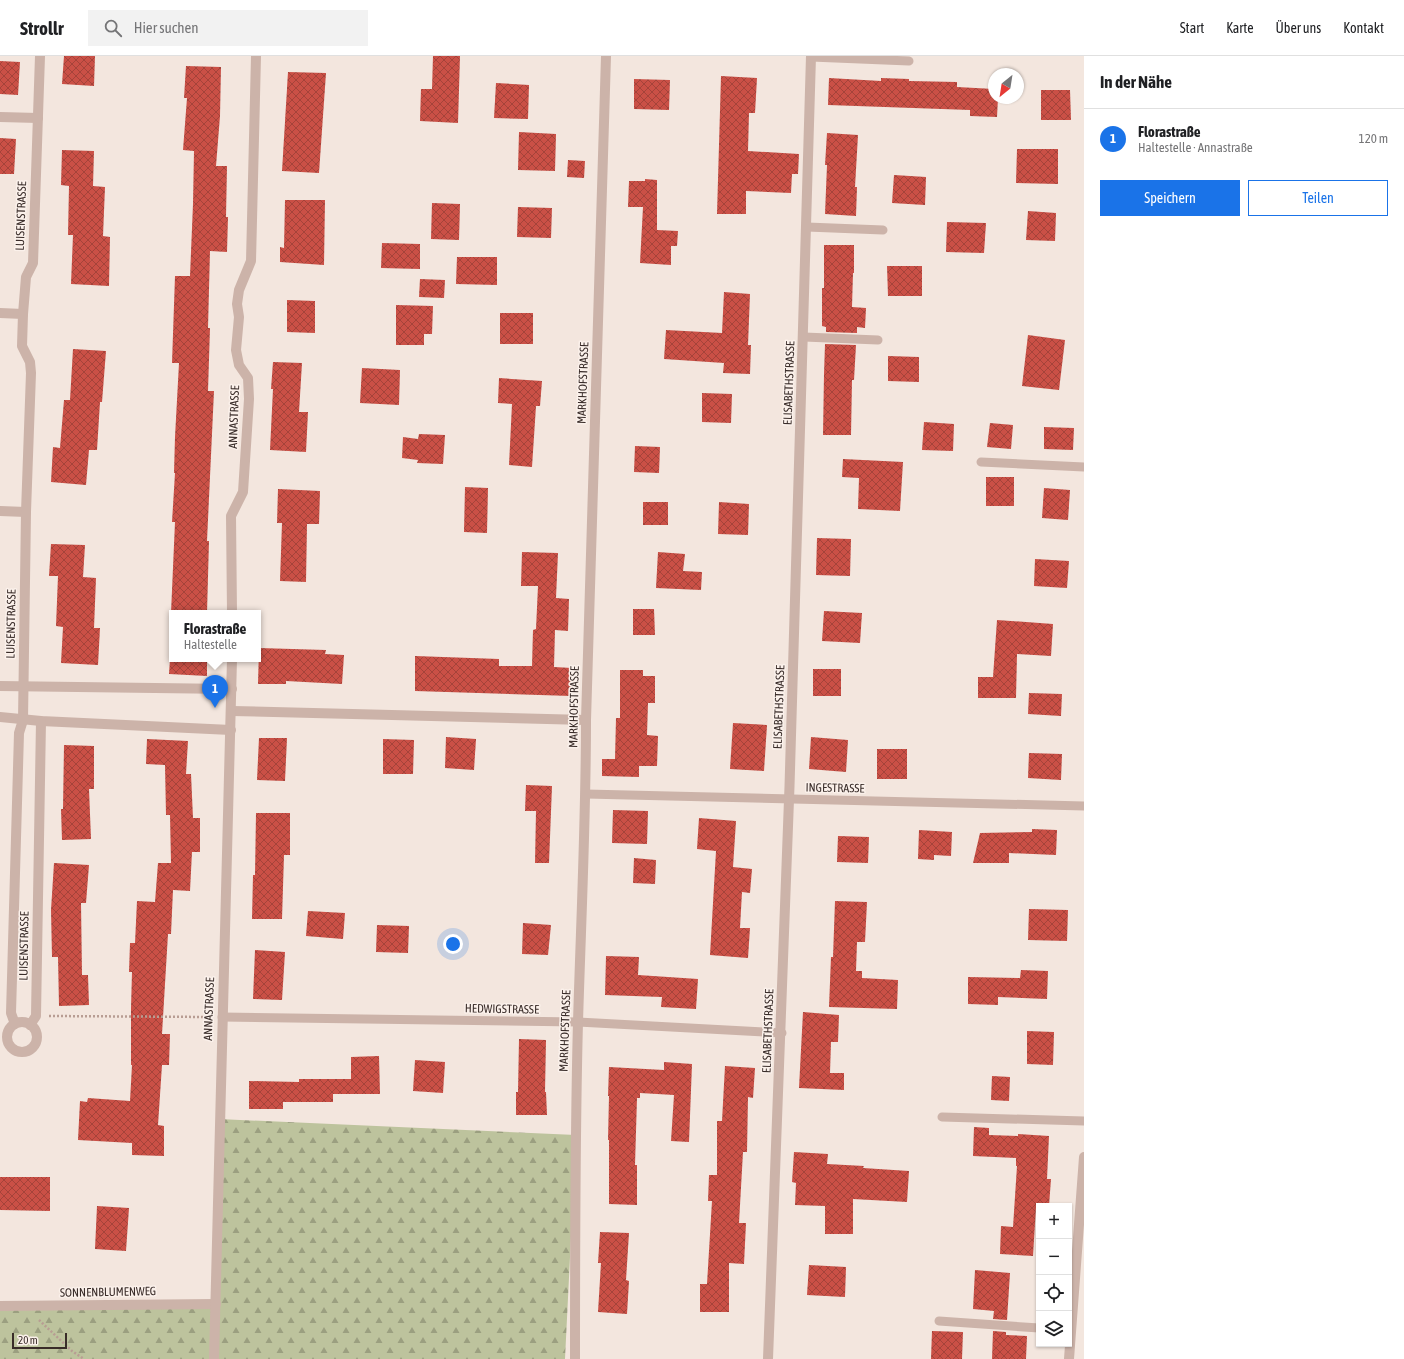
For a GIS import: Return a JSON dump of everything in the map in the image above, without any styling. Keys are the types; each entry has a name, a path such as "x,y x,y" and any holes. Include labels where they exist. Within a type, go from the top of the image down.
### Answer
{"street":[{"name":"LUISENSTRASSE","path":"40,56 32,263 26,277 22,314 22,346 30,362 31,373 26,512 23,720 19,733 12,951 11,1013 15,1024 9,1029 4,1046 19,1052 26,1052 32,1049 36,1044 37,1036 33,1020 41,721"},
{"name":"ANNASTRASSE","path":"232,610 231,516 243,492 250,399 248,378 239,365 236,350 238,317 237,304 239,290 251,261 256,56"},
{"name":"MARKHOFSTRASSE","path":"575,1359 578,1022 586,794 586,720 606,56"},
{"name":"ELISABETHSTRASSE","path":"768,1359 782,1033 804,337 811,57"},
{"path":"0,117 38,118"},
{"path":"0,313 22,314"},
{"path":"0,511 26,512"},
{"name":"ANNASTRASSE","path":"214,1359 222,1017 232,711 232,662"},
{"path":"0,686 232,688"},
{"path":"232,711 586,720"},
{"path":"0,717 23,720 231,730"},
{"path":"15,1024 33,1020"},
{"path":"1072,1311 1084,1156"},
{"name":"SONNENBLUMENWEG","path":"0,1306 216,1304"},
{"path":"1069,1347 1069,1359"}],"lane":[{"path":"811,57 909,61"},
{"path":"807,227 883,230"},
{"path":"804,337 878,340"},
{"path":"981,462 1084,467"},
{"name":"INGESTRASSE","path":"586,794 1084,806"},
{"name":"HEDWIGSTRASSE","path":"222,1017 578,1022 782,1033"},
{"path":"942,1117 1084,1121"},
{"path":"939,1322 1036,1328"}],"path":[{"path":"33,1020 222,1017"},
{"path":"27,1306 50,1331 72,1351 84,1359"}],"green space":[{"path":"219,1119 576,1135 565,1359 0,1359 0,1306 216,1303"}],"building":[{"path":"64,56 95,56 94,86 62,84"},
{"path":"433,56 460,56 458,123 420,121 421,89 432,89"},
{"path":"0,61 20,62 18,95 0,94"},
{"path":"186,66 221,67 220,116 216,166 227,166 226,217 228,217 227,252 210,251 208,391 214,391 207,541 209,541 207,610 171,610 175,522 172,522 179,363 172,363 175,276 190,276 193,204 194,151 183,150 187,98 184,98"},
{"path":"288,72 326,73 319,173 282,171"},
{"path":"721,76 757,78 755,113 749,113 748,151 799,154 798,174 792,174 791,193 746,191 746,214 717,214"},
{"path":"829,78 881,81 881,78 909,79 909,81 957,82 957,87 988,89 988,104 998,104 997,117 970,116 970,110 828,105"},
{"path":"634,79 670,80 669,110 634,109"},
{"path":"496,83 529,85 528,119 494,118"},
{"path":"1041,90 1070,90 1071,120 1041,120"},
{"path":"519,132 556,134 555,171 518,170"},
{"path":"827,133 858,135 855,187 857,187 856,216 825,214 827,165 825,165"},
{"path":"0,138 16,139 14,174 0,174"},
{"path":"1017,149 1058,149 1058,184 1016,183"},
{"path":"62,150 94,151 93,186 105,187 103,236 110,237 109,286 71,284 73,235 68,235 69,186 61,185"},
{"path":"568,160 585,161 584,178 567,177"},
{"path":"894,175 926,177 925,205 892,203"},
{"path":"645,179 657,180 657,230 678,231 677,246 671,246 671,265 640,263 643,207 628,207 629,181 645,181"},
{"path":"285,200 325,200 324,265 280,262 280,247 284,248"},
{"path":"432,203 460,204 459,240 431,239"},
{"path":"518,207 552,208 551,238 517,237"},
{"path":"1028,211 1056,213 1055,241 1026,240"},
{"path":"947,222 986,223 984,253 946,252"},
{"path":"382,243 420,244 420,269 381,268"},
{"path":"824,245 854,245 852,307 866,308 865,328 857,327 857,333 826,332 826,327 822,326"},
{"path":"457,257 497,257 497,285 456,284"},
{"path":"887,266 922,266 922,296 888,296"},
{"path":"420,279 445,280 444,298 419,297"},
{"path":"724,292 750,294 748,345 751,345 750,374 723,373 724,363 664,359 666,330 722,333"},
{"path":"287,300 315,301 315,333 287,332"},
{"path":"396,305 433,306 432,334 424,334 424,345 396,345"},
{"path":"500,313 533,313 533,344 500,344"},
{"path":"1028,335 1065,340 1059,390 1022,386"},
{"path":"825,344 856,345 854,380 852,380 851,435 823,435"},
{"path":"73,349 106,351 102,402 100,402 97,450 89,450 86,485 51,482 53,447 60,448 64,400 70,400"},
{"path":"888,356 919,357 919,382 888,381"},
{"path":"273,362 302,363 299,412 308,412 306,452 270,450"},
{"path":"362,368 400,370 399,405 360,403"},
{"path":"499,378 542,381 540,406 536,406 532,467 509,465 512,404 498,403"},
{"path":"702,393 732,394 731,423 702,422"},
{"path":"924,422 954,424 953,451 922,450"},
{"path":"990,423 1013,425 1011,449 987,447"},
{"path":"1044,427 1074,428 1073,450 1044,449"},
{"path":"419,434 445,435 443,464 417,463 418,460 402,458 403,437 418,439"},
{"path":"635,446 660,447 659,473 634,472"},
{"path":"843,459 903,462 900,511 858,509 859,478 842,477"},
{"path":"986,477 1014,477 1014,506 986,506"},
{"path":"465,487 488,488 487,533 464,532"},
{"path":"1044,488 1070,490 1068,520 1042,518"},
{"path":"278,489 320,491 319,524 307,524 306,582 280,581 282,523 277,523"},
{"path":"643,502 668,502 668,525 643,525"},
{"path":"719,502 749,504 748,535 718,534"},
{"path":"817,538 851,539 850,576 816,575"},
{"path":"51,544 85,545 83,577 96,578 94,628 100,628 98,665 61,663 63,627 56,626 58,576 49,576"},
{"path":"522,552 558,553 556,598 569,599 568,631 555,630 554,667 572,668 571,696 415,691 415,656 499,659 499,666 532,666 533,630 536,629 538,586 521,586"},
{"path":"658,552 685,554 683,571 702,572 701,590 656,588"},
{"path":"1035,559 1069,561 1067,588 1034,586"},
{"path":"633,609 654,609 655,635 633,635"},
{"path":"824,611 862,613 860,643 822,641"},
{"path":"997,620 1053,624 1051,656 1017,654 1016,698 978,698 978,677 993,677"},
{"path":"261,648 326,650 325,654 344,655 342,684 286,681 286,684 258,684 259,662 261,662"},
{"path":"170,662 207,662 207,676 169,674"},
{"path":"813,669 841,669 841,696 813,696"},
{"path":"620,670 643,670 643,676 655,676 655,703 648,703 647,735 658,736 657,766 639,766 639,777 602,776 602,759 615,759 616,718 620,718"},
{"path":"1029,693 1062,694 1061,716 1028,714"},
{"path":"733,723 767,725 764,771 730,769"},
{"path":"446,737 476,739 474,770 445,768"},
{"path":"811,737 848,740 846,772 809,769"},
{"path":"259,738 287,738 285,781 257,780"},
{"path":"147,739 188,741 186,774 191,774 193,818 200,818 200,852 192,852 190,891 173,890 171,934 168,934 162,1034 170,1034 169,1065 162,1065 158,1125 164,1126 164,1156 132,1155 132,1143 78,1140 80,1101 87,1102 88,1098 130,1101 132,1065 132,972 129,972 130,943 135,943 137,901 155,902 158,863 171,863 170,815 166,815 165,765 146,764"},
{"path":"383,739 414,740 413,774 383,774"},
{"path":"64,745 94,746 94,789 89,789 91,839 62,840 61,809 63,809"},
{"path":"877,749 907,749 907,779 877,779"},
{"path":"1029,753 1062,754 1061,780 1028,778"},
{"path":"526,785 552,786 549,863 535,863 536,811 525,811"},
{"path":"613,810 648,811 647,844 612,843"},
{"path":"256,813 290,813 290,855 284,855 282,919 252,919 253,875 255,875"},
{"path":"699,818 736,821 733,867 752,869 750,893 742,892 740,928 750,928 748,958 710,955 716,851 697,849"},
{"path":"1032,829 1057,830 1056,855 1009,853 1009,863 973,863 980,833 1032,832"},
{"path":"919,830 952,832 951,856 934,855 934,860 918,859"},
{"path":"838,836 869,837 868,863 837,862"},
{"path":"634,858 656,860 655,884 633,883"},
{"path":"54,863 89,865 86,903 81,903 82,975 88,975 89,1005 59,1006 58,957 52,957 51,910"},
{"path":"835,901 867,902 865,942 857,942 856,971 862,971 862,978 898,980 897,1009 829,1007"},
{"path":"1029,909 1068,910 1067,941 1028,940"},
{"path":"308,911 345,913 343,939 306,936"},
{"path":"523,923 551,925 548,955 522,954"},
{"path":"377,925 409,926 408,953 376,952"},
{"path":"255,950 285,952 282,1000 253,999"},
{"path":"606,956 639,957 638,975 698,979 696,1009 661,1007 662,997 605,995"},
{"path":"1021,970 1048,971 1047,999 998,997 998,1005 968,1004 968,977 1020,978"},
{"path":"803,1012 839,1015 838,1042 831,1042 830,1073 844,1073 844,1090 799,1088"},
{"path":"1027,1031 1054,1032 1053,1065 1027,1064"},
{"path":"519,1039 546,1040 545,1092 547,1115 516,1115"},
{"path":"379,1056 380,1094 333,1094 333,1102 283,1102 283,1109 249,1109 249,1081 299,1082 299,1079 351,1079 351,1057"},
{"path":"415,1060 445,1062 443,1093 413,1091"},
{"path":"664,1062 692,1064 689,1142 671,1141 674,1095 640,1093 640,1098 637,1098 635,1165 637,1165 637,1205 609,1204 609,1067 664,1070"},
{"path":"725,1066 755,1068 753,1098 748,1097 747,1152 743,1152 739,1223 746,1223 744,1264 729,1263 729,1312 700,1312 700,1284 707,1284 712,1201 708,1201 709,1175 717,1175 717,1121 722,1121"},
{"path":"992,1076 1010,1077 1009,1101 991,1100"},
{"path":"974,1127 989,1128 989,1135 1018,1136 1018,1134 1049,1136 1047,1179 1051,1179 1049,1203 1036,1203 1033,1256 1000,1254 1001,1226 1013,1227 1017,1166 1016,1158 973,1156"},
{"path":"794,1152 828,1154 827,1164 909,1171 907,1202 853,1199 853,1234 825,1234 825,1206 795,1205 796,1183 792,1182"},
{"path":"0,1177 50,1177 50,1211 0,1210"},
{"path":"97,1206 129,1208 126,1251 95,1249"},
{"path":"600,1232 629,1233 626,1280 629,1281 627,1314 598,1312 601,1263 598,1263"},
{"path":"809,1265 846,1267 845,1297 807,1295"},
{"path":"975,1270 1010,1273 1007,1320 993,1319 994,1311 973,1309"},
{"path":"932,1331 963,1332 962,1359 931,1359"},
{"path":"993,1331 1006,1332 1006,1335 1027,1336 1026,1359 992,1359"}],"place":[{"name":"Florastraße","path":"215,708"}]}
